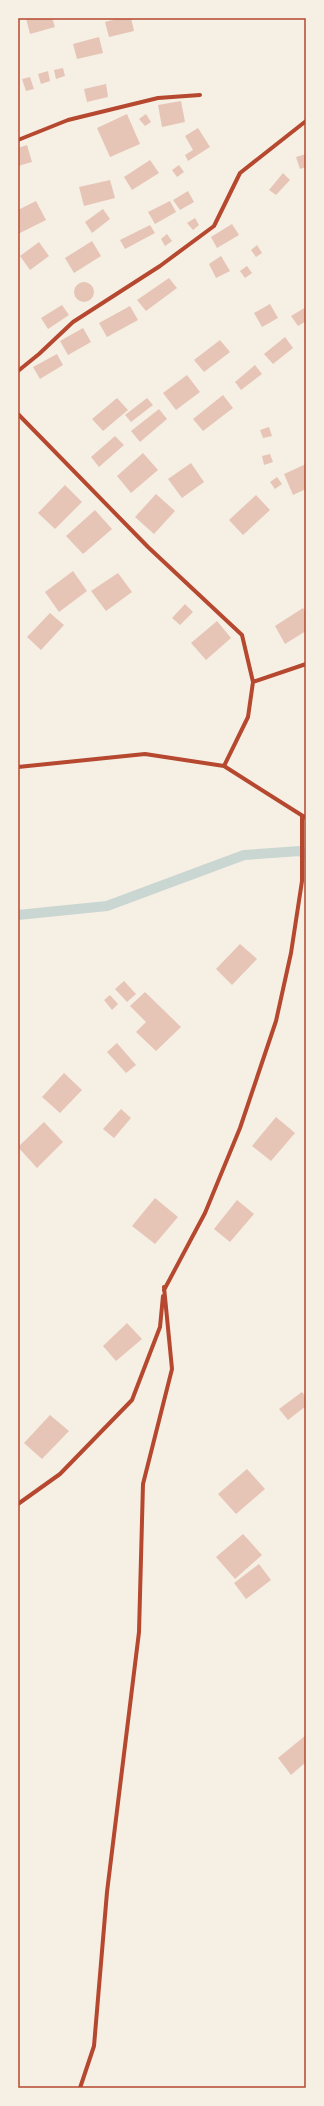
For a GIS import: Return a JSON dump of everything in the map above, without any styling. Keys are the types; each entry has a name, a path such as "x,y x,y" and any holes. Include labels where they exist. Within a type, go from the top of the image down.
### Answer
{"street":[{"path":"18,140 68,120 150,100 200,95"},
{"path":"18,371 39,354 73,322 160,266 214,226 240,173 306,121"},
{"path":"18,414 148,547 242,635 253,682 248,716 224,766"},
{"path":"253,682 306,664"},
{"path":"18,767 145,754 224,766 306,818"},
{"path":"18,1504 60,1474 132,1400 160,1327 164,1287 205,1213 240,1128 276,1021 291,953 302,881 302,816"},
{"path":"80,2088 94,2046 107,1892 139,1632 143,1484 172,1369 164,1287"}],"building":[{"path":"26,18 52,18 55,27 30,34"},
{"path":"120,18 131,18 134,31 109,37 105,22"},
{"path":"99,37 103,53 77,59 73,44"},
{"path":"63,68 65,76 56,79 54,70"},
{"path":"48,71 50,81 41,84 38,74"},
{"path":"30,77 34,89 26,91 22,79"},
{"path":"106,84 108,97 87,102 84,89"},
{"path":"181,101 185,122 162,127 158,105"},
{"path":"127,114 140,144 110,157 97,128"},
{"path":"146,114 151,122 145,126 139,119"},
{"path":"198,128 210,147 188,161 185,155 193,150 185,136"},
{"path":"27,145 32,162 18,166 18,148"},
{"path":"306,154 306,167 300,169 296,157"},
{"path":"150,160 159,173 132,190 124,177"},
{"path":"179,165 184,172 177,177 172,170"},
{"path":"283,173 290,180 276,195 269,190"},
{"path":"110,180 115,198 84,206 79,187"},
{"path":"188,191 194,202 180,210 173,200"},
{"path":"36,201 46,220 18,234 18,210"},
{"path":"170,201 176,212 155,224 148,212"},
{"path":"103,209 110,219 92,233 85,222"},
{"path":"195,218 199,225 193,230 187,223"},
{"path":"232,224 239,235 217,248 211,237"},
{"path":"150,225 155,233 125,249 120,240"},
{"path":"167,234 172,241 165,246 161,239"},
{"path":"92,241 101,256 74,273 65,258"},
{"path":"39,242 49,256 30,270 20,256"},
{"path":"257,245 262,253 256,257 251,250"},
{"path":"221,256 230,271 216,278 209,264"},
{"path":"247,266 252,273 245,278 240,271"},
{"path":"169,278 177,288 146,311 137,300"},
{"path":"84,282 91,285 94,292 91,299 84,302 77,299 74,292 77,285"},
{"path":"270,304 278,318 262,327 254,313"},
{"path":"62,305 69,315 48,329 41,318"},
{"path":"130,306 138,320 107,337 99,323"},
{"path":"306,307 306,321 298,326 291,316"},
{"path":"83,328 91,342 68,355 60,341"},
{"path":"285,337 293,348 273,364 264,354"},
{"path":"220,340 230,352 204,372 194,360"},
{"path":"57,354 63,365 40,379 33,367"},
{"path":"255,365 262,374 241,390 235,382"},
{"path":"187,375 200,392 176,410 163,393"},
{"path":"223,395 233,408 203,431 193,419"},
{"path":"117,398 128,410 103,431 92,419"},
{"path":"147,398 153,405 131,422 125,415"},
{"path":"159,409 167,419 140,442 131,431"},
{"path":"269,427 272,436 263,438 260,430"},
{"path":"115,436 124,445 99,467 91,457"},
{"path":"143,453 158,470 131,493 117,476"},
{"path":"270,454 273,462 264,465 262,456"},
{"path":"191,463 204,482 182,498 168,479"},
{"path":"306,464 306,489 293,495 284,474"},
{"path":"277,477 282,484 275,489 270,482"},
{"path":"65,485 82,502 55,529 38,513"},
{"path":"156,494 175,511 154,534 135,517"},
{"path":"256,495 270,510 243,535 229,520"},
{"path":"95,510 112,529 83,554 66,536"},
{"path":"73,571 87,591 59,612 45,592"},
{"path":"118,573 132,592 106,611 91,591"},
{"path":"185,604 193,612 180,625 172,618"},
{"path":"303,608 306,613 306,631 285,644 275,626"},
{"path":"50,613 64,625 41,650 27,637"},
{"path":"217,621 231,638 206,660 191,643"},
{"path":"240,944 257,959 232,985 216,969"},
{"path":"124,981 136,994 127,1002 115,989"},
{"path":"145,992 181,1027 156,1051 136,1032 146,1022 130,1006"},
{"path":"110,995 118,1004 112,1010 104,1000"},
{"path":"117,1043 136,1065 126,1073 107,1052"},
{"path":"64,1073 82,1090 60,1113 42,1097"},
{"path":"121,1109 131,1118 114,1138 103,1129"},
{"path":"276,1117 295,1133 271,1161 252,1146"},
{"path":"44,1122 63,1142 37,1168 18,1147"},
{"path":"155,1198 178,1217 155,1244 132,1226"},
{"path":"237,1200 254,1214 230,1242 214,1229"},
{"path":"127,1323 142,1339 116,1361 103,1346"},
{"path":"302,1392 306,1397 306,1406 288,1420 279,1409"},
{"path":"50,1415 69,1431 42,1459 24,1443"},
{"path":"247,1469 265,1489 236,1514 218,1494"},
{"path":"243,1534 262,1555 235,1579 216,1557"},
{"path":"259,1564 271,1580 246,1599 234,1583"},
{"path":"306,1735 306,1762 291,1775 278,1758"}],"waterway":[{"path":"18,915 107,906 244,855 300,851 306,855"}]}
